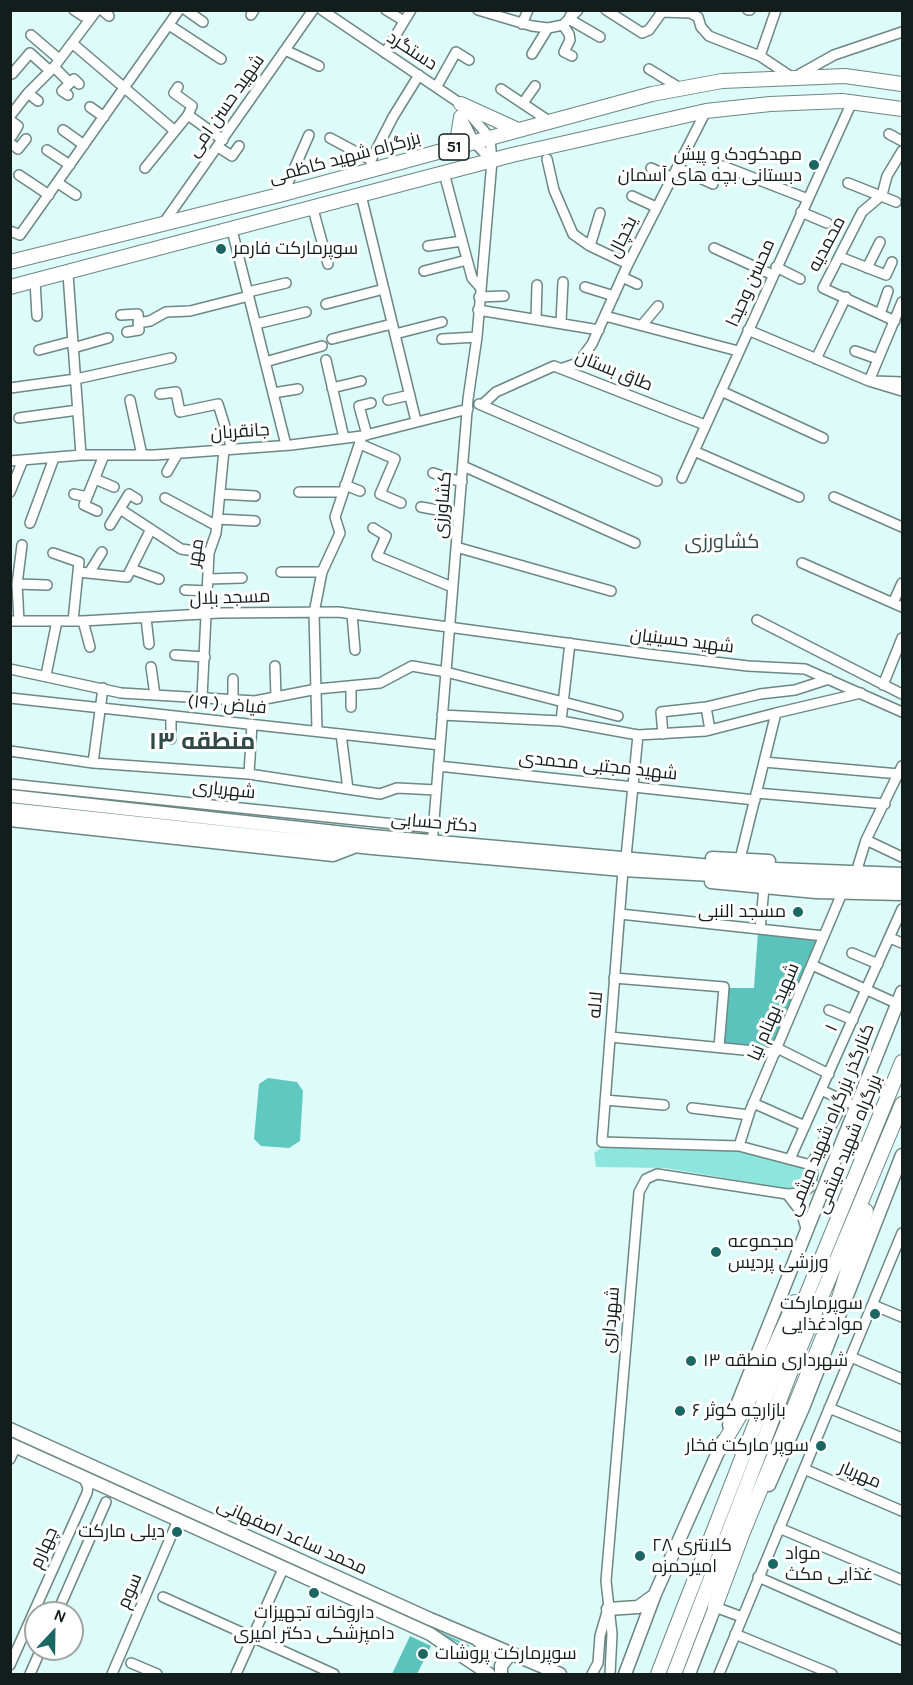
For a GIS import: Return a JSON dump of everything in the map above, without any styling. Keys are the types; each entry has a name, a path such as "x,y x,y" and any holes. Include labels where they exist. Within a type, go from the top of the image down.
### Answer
{"highway":[{"name":"بزرگراه شهید کاظمی","path":"10,262 165,221 283,194 372,165 451,148 516,129 680,88 723,81 846,76 903,84"},
{"name":"51","path":"10,287 68,274 444,173 706,111 770,104 852,102 903,109"},
{"path":"451,148 458,136 459,107 516,129"},
{"name":"بزرگراه شهید میثمی","path":"658,1674 784,1350 903,1062"},
{"name":"بزرگراه شهید میثمی","path":"674,1674 797,1355 903,1104"},
{"path":"720,1449 756,1388 862,1149 879,1120"},
{"path":"715,1607 743,1532 839,1299 893,1126"}],"main road":[{"name":"دکتر حسابی","path":"10,796 432,840 724,867 856,874"},
{"name":"دکتر حسابی","path":"10,809 355,846 432,840 623,870 856,874"},
{"path":"10,820 333,855 355,846"},
{"path":"626,857 740,859 856,874 903,883"},
{"path":"856,874 903,867"},
{"path":"623,870 764,888 903,894"},
{"path":"856,874 903,874"},
{"name":"کنارگذر بزرگراه شهید میثمی","path":"624,1672 655,1594 720,1449 806,1228 850,1103 900,998"},
{"path":"689,1674 715,1607 803,1408 903,1155"},
{"name":"محمد ساعد اصفهانی","path":"10,1429 560,1674"},
{"name":"محمد ساعد اصفهانی","path":"13,1445 430,1634 489,1674"},
{"path":"608,1609 645,1605 655,1594"},
{"path":"462,1654 476,1658 482,1655 483,1645 476,1638"},
{"path":"501,1674 501,1666 511,1653"}],"street":[{"path":"74,10 83,16 96,12"},
{"name":"شهید حسن امی","path":"165,221 313,10"},
{"name":"دستگرد","path":"322,10 437,86 490,138"},
{"path":"386,10 404,21"},
{"path":"385,53 411,10"},
{"path":"478,10 522,24 548,28"},
{"path":"522,24 528,10"},
{"path":"532,54 548,28 578,10"},
{"path":"606,10 642,33 649,30 662,11 700,14 701,27 709,36 760,56 793,78 834,55 903,33"},
{"path":"760,56 776,10"},
{"path":"10,231 20,235 70,165 80,159 84,145 180,11 203,22"},
{"path":"26,139 18,149 11,140 18,126 10,118 96,12"},
{"path":"568,18 600,37"},
{"path":"568,18 570,40 564,52 572,56"},
{"path":"169,25 221,59"},
{"path":"31,35 54,65 75,83 62,90 68,95"},
{"path":"72,43 175,131"},
{"path":"285,50 319,66"},
{"path":"437,86 456,52 469,60"},
{"path":"10,72 12,74 30,53 54,65"},
{"path":"649,69 680,88"},
{"path":"330,138 372,165 393,117 419,75"},
{"path":"523,103 535,86"},
{"path":"145,168 188,115 192,106 174,93 178,87"},
{"path":"501,89 549,121"},
{"path":"28,93 38,101"},
{"name":"محسن وحیدا","path":"682,478 852,102"},
{"path":"90,107 104,117"},
{"name":"دستگرد","path":"459,107 474,142 492,161"},
{"name":"یخچال","path":"563,368 578,363 599,330 628,264 706,111"},
{"path":"188,115 232,156 239,146"},
{"path":"63,130 84,145"},
{"path":"93,133 102,139"},
{"path":"889,134 903,141"},
{"path":"283,194 309,135"},
{"name":"کشاورزی","path":"432,840 468,404 477,337 492,161 490,138"},
{"path":"47,150 70,165"},
{"name":"محمدیه","path":"895,321 823,288 862,212 882,195 887,176 903,151"},
{"path":"547,159 554,190 573,234 590,246 628,264"},
{"path":"723,166 808,199"},
{"path":"651,168 673,178"},
{"path":"678,168 713,184"},
{"path":"444,173 472,278 480,292 504,297"},
{"path":"19,175 49,195"},
{"path":"58,183 76,195"},
{"path":"848,183 896,202"},
{"path":"361,195 416,421"},
{"path":"632,196 656,207"},
{"path":"313,208 328,264"},
{"path":"590,246 600,212"},
{"path":"801,212 827,223"},
{"path":"232,230 286,445"},
{"path":"428,246 462,241"},
{"path":"867,268 880,242"},
{"path":"714,248 800,279"},
{"path":"840,257 886,275 892,262"},
{"path":"424,271 467,260"},
{"path":"68,274 81,455"},
{"path":"622,277 638,284"},
{"path":"35,281 37,316"},
{"path":"561,322 563,282"},
{"path":"138,323 150,321 166,312 190,311 286,283"},
{"path":"536,318 537,285"},
{"path":"585,287 614,296"},
{"path":"326,304 384,289"},
{"path":"880,314 888,291"},
{"path":"816,359 846,297"},
{"path":"869,381 903,302"},
{"path":"642,325 658,306"},
{"path":"478,310 599,330"},
{"path":"256,324 306,312"},
{"path":"121,315 138,314 139,330 127,332"},
{"path":"605,316 738,351"},
{"path":"332,339 442,322"},
{"path":"748,330 869,381 903,391"},
{"path":"442,339 477,337"},
{"path":"39,350 108,338"},
{"path":"265,362 322,346"},
{"path":"855,351 878,359"},
{"path":"10,388 76,379 171,358"},
{"path":"326,360 344,438"},
{"name":"طاق بستان","path":"482,405 496,392 531,374 554,366 705,425"},
{"path":"332,388 361,381"},
{"path":"869,381 903,382"},
{"path":"273,393 298,389"},
{"path":"721,391 823,438"},
{"path":"160,394 176,392 180,412 218,404 228,450"},
{"path":"388,400 410,395"},
{"path":"130,399 142,455"},
{"path":"317,730 314,613 322,572 340,533 335,517 363,438 359,406 371,403"},
{"path":"468,404 482,405 657,481"},
{"name":"جانقربان","path":"10,461 81,455 142,455 228,450 363,438 468,404"},
{"path":"19,418 78,410"},
{"path":"363,438 395,459 380,494 401,503"},
{"name":"مهر","path":"202,698 209,554 217,522 228,450"},
{"path":"694,451 799,497"},
{"path":"167,472 178,453"},
{"path":"97,511 84,505 104,455"},
{"path":"30,523 54,458"},
{"path":"10,492 22,460"},
{"path":"463,466 634,543"},
{"path":"433,473 462,482"},
{"path":"95,479 114,487"},
{"path":"299,492 344,489 360,491"},
{"path":"74,494 87,497"},
{"path":"110,525 129,494 137,499"},
{"path":"220,494 255,496"},
{"path":"834,497 903,527"},
{"path":"165,498 217,522 255,521"},
{"path":"421,507 459,514"},
{"path":"120,508 181,549 209,554"},
{"path":"373,528 386,536 377,556 452,587"},
{"path":"53,553 89,573 127,577 151,529"},
{"path":"15,621 22,545"},
{"path":"456,547 610,591"},
{"path":"89,573 102,552"},
{"path":"802,563 903,607"},
{"path":"78,567 78,621 90,647"},
{"path":"131,569 159,579"},
{"path":"281,572 322,572"},
{"path":"208,579 242,578"},
{"path":"893,603 903,583"},
{"path":"17,584 47,585"},
{"path":"185,590 208,591"},
{"name":"مسجد بلال","path":"15,621 78,621 207,614 314,613 352,614 450,627"},
{"path":"352,614 355,650"},
{"path":"146,618 149,644"},
{"path":"758,620 903,694"},
{"path":"46,675 57,621"},
{"name":"شهید حسینیان","path":"450,627 736,665 805,669 862,692 903,712"},
{"path":"883,685 903,638"},
{"path":"561,721 570,643"},
{"path":"175,655 205,657"},
{"path":"275,666 276,697"},
{"path":"10,669 46,675 120,693 255,701 317,689 380,683 412,666 446,672 618,716"},
{"path":"151,668 155,695"},
{"path":"233,679 233,700"},
{"path":"663,734 661,712 706,707 795,690 829,679"},
{"path":"351,687 351,707"},
{"path":"93,763 103,688"},
{"path":"442,715 561,721 638,735 663,734 710,730 862,692"},
{"name":"فیاض ( ۱۹)","path":"10,698 440,745"},
{"path":"706,707 710,730"},
{"path":"740,859 776,713"},
{"path":"171,716 171,739"},
{"path":"249,774 252,724"},
{"path":"341,734 348,789"},
{"path":"626,857 638,735"},
{"path":"10,751 93,763 249,774 380,794 397,788 436,790"},
{"path":"764,762 901,770 898,786 885,804 866,840 856,874"},
{"name":"شهید مجتبی محمدی","path":"438,766 633,787 885,804"},
{"name":"شهریاری","path":"10,784 432,840"},
{"path":"866,840 903,857"},
{"name":"لاله","path":"623,870 602,1142 739,1146"},
{"path":"760,929 764,888"},
{"name":"شهید بهنام نیا","path":"739,1146 753,1103 842,893"},
{"name":"۱","path":"790,1159 903,909"},
{"path":"620,914 824,936"},
{"path":"890,938 903,943"},
{"path":"852,953 878,964"},
{"path":"812,964 867,989 900,998"},
{"path":"614,978 724,987 719,1047"},
{"path":"829,1010 854,1020"},
{"path":"610,1037 776,1051 829,1074"},
{"path":"787,1194 803,1193 810,1187 813,1173 811,1165 850,1103 821,1090"},
{"path":"605,1100 664,1105"},
{"path":"753,1103 805,1126"},
{"path":"692,1108 749,1115"},
{"path":"739,1146 811,1165"},
{"name":"شهرداری","path":"608,1609 606,1581 639,1192 646,1179 657,1174 787,1194"},
{"path":"787,1194 801,1212 806,1228"},
{"path":"718,1674 873,1305 899,1251 903,1233"},
{"path":"873,1305 903,1317"},
{"path":"851,1357 903,1379"},
{"path":"829,1408 903,1438"},
{"path":"10,1459 13,1445"},
{"name":"مهریار","path":"804,1469 903,1511"},
{"path":"83,1477 88,1487 87,1493 99,1490 106,1502"},
{"name":"چهارم","path":"10,1665 87,1493"},
{"path":"62,1601 106,1502 121,1494"},
{"name":"سوم","path":"112,1674 178,1520"},
{"path":"779,1528 903,1580"},
{"path":"236,1674 284,1569"},
{"path":"758,1577 903,1640"},
{"path":"163,1597 334,1674"},
{"path":"715,1607 742,1617"},
{"path":"592,1674 598,1663 600,1636 608,1609"},
{"path":"608,1609 612,1634 610,1674"},
{"path":"735,1634 832,1674"},
{"path":"131,1663 157,1674"}],"shaded area":[{"path":"758,932 819,939 773,1049 723,1045 727,988 754,988"},
{"path":"268,1078 297,1082 303,1091 300,1141 289,1148 261,1146 254,1139 259,1084"},
{"path":"603,1147 738,1150 807,1167 811,1173 809,1186 802,1191 665,1168 596,1167 594,1153"},
{"path":"410,1636 431,1646 417,1674 392,1674"}],"waterway":[{"path":"182,1514 335,1584"},
{"path":"438,1632 468,1646"}],"place":[{"name":"مهدکودک و پیش دبستانی بچه های آسمان","path":"814,165"},
{"name":"سوپرمارکت فارمر","path":"221,249"},
{"name":"مسجد النبی","path":"798,912"},
{"name":"مجموعه ورزشی پردیس","path":"716,1252"},
{"name":"سوپرمارکت موادغذایی","path":"875,1314"},
{"name":"شهرداری منطقه ۱۳","path":"691,1361"},
{"name":"بازارچه کوثر ۶","path":"680,1411"},
{"name":"سوپر مارکت فخار","path":"821,1446"},
{"name":"دیلی مارکت","path":"177,1532"},
{"name":"کلانتری ۲۸ امیرحمزه","path":"640,1556"},
{"name":"مواد غذایی مکث","path":"773,1564"},
{"name":"داروخانه تجهیزات دامپزشکی دکتر امیری","path":"314,1593"},
{"name":"سوپرمارکت پروشات","path":"423,1654"}],"district":[{"name":"کشاورزی","path":"722,542"},
{"name":"منطقه ۱۳","path":"202,742"}]}
